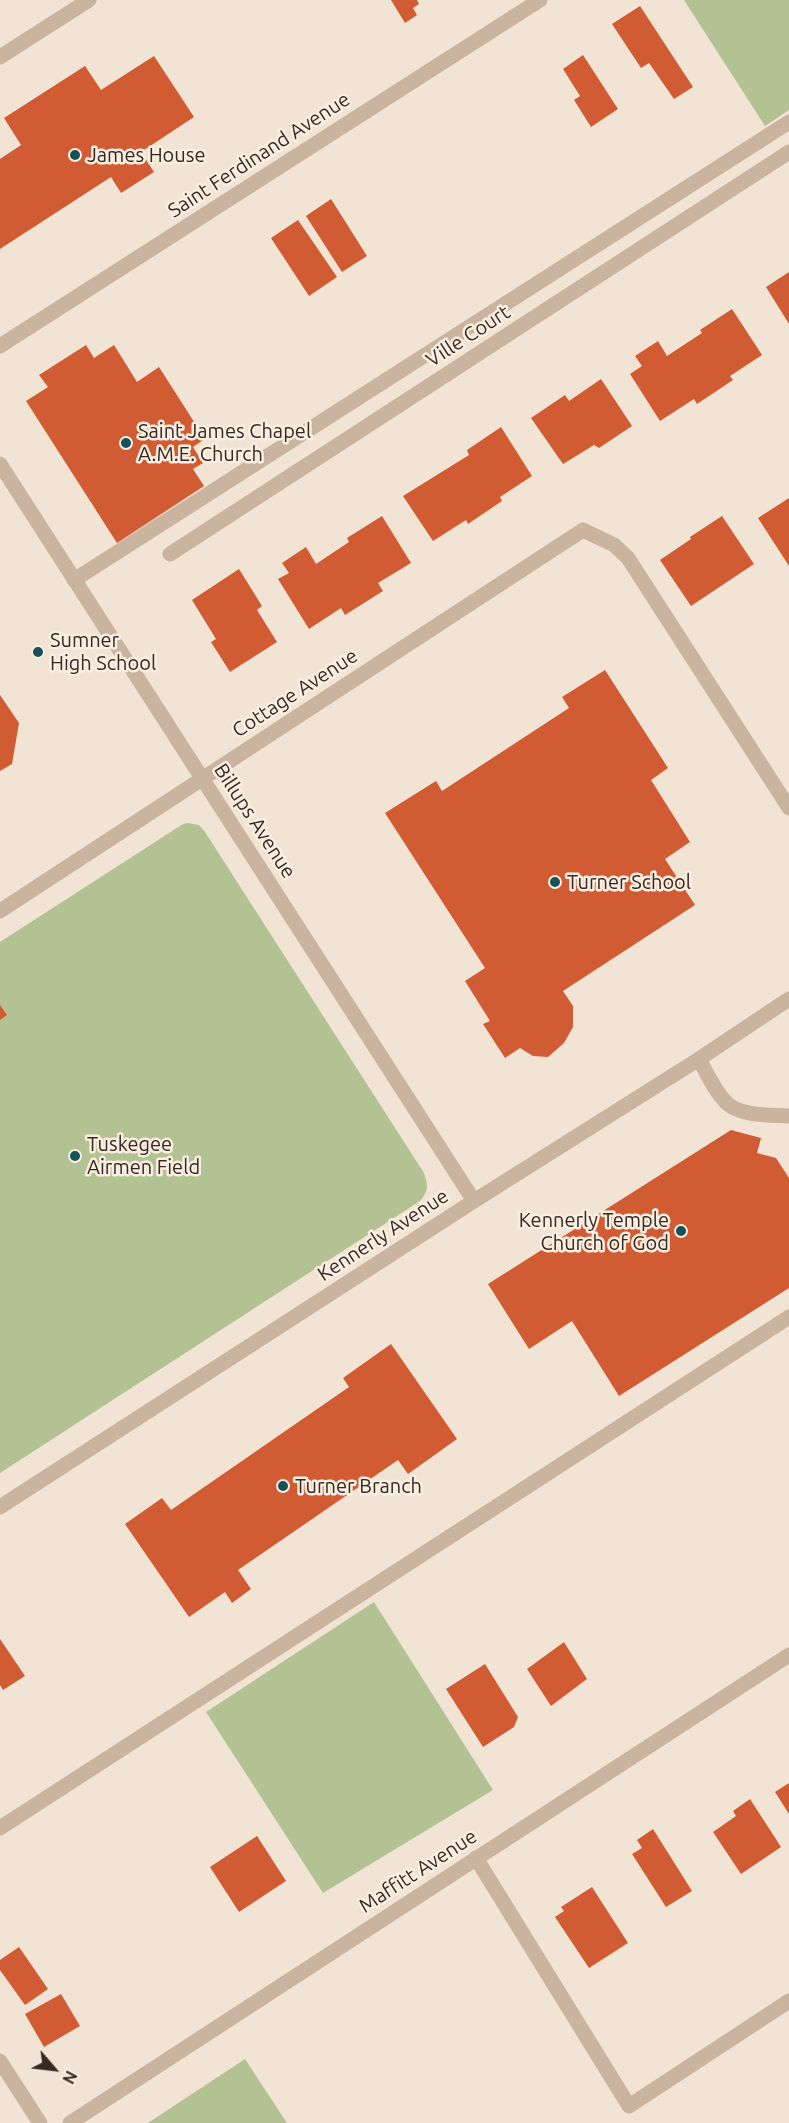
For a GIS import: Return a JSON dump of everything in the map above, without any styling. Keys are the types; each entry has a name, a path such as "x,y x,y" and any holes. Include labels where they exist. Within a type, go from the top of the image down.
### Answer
{"street":[{"path":"0,57 89,0"},
{"name":"Saint Ferdinand Avenue","path":"0,346 540,0"},
{"path":"74,580 789,122"},
{"name":"Ville Court","path":"170,554 789,153"},
{"name":"Billups Avenue","path":"0,464 474,1200"},
{"name":"Cottage Avenue","path":"0,911 583,530 614,545 628,558 789,808"},
{"name":"Kennerly Avenue","path":"0,1507 789,999"},
{"path":"699,1059 711,1080 731,1106 758,1114 789,1116"},
{"path":"0,1828 789,1317"},
{"name":"Maffitt Avenue","path":"70,2123 789,1655"},
{"path":"476,1858 629,2106 789,2001"},
{"path":"0,2061 40,2123"}],"green space":[{"path":"684,0 789,0 789,110 765,126"},
{"path":"183,824 199,825 205,832 424,1173 426,1191 420,1201 0,1473 0,942"},
{"path":"374,1602 493,1790 323,1893 206,1712"},
{"path":"245,2059 287,2123 148,2123"}],"building":[{"path":"391,0 417,0 419,4 413,8 417,15 405,23"},
{"path":"640,6 693,87 674,99 649,63 641,68 612,24"},
{"path":"583,55 618,109 591,127 574,100 580,96 563,69"},
{"name":"James House","path":"154,56 194,117 141,152 154,172 121,193 111,177 0,249 0,159 21,145 4,118 85,66 101,90"},
{"path":"331,199 367,256 342,272 306,216"},
{"path":"298,220 337,277 309,296 271,238"},
{"path":"789,272 789,324 766,287"},
{"path":"732,309 762,355 730,376 733,380 697,404 694,399 660,421 630,374 642,366 635,356 658,341 667,356 702,333 700,330"},
{"name":"Saint James Chapel A.M.E. Church","path":"86,345 94,358 114,345 137,382 159,367 205,439 193,447 203,463 193,469 204,486 117,543 26,401 48,387 39,375"},
{"path":"601,379 632,426 599,448 594,445 563,464 531,418 565,395 569,401"},
{"path":"501,427 532,476 500,497 502,501 468,524 466,520 433,541 403,496 469,455 467,450"},
{"path":"789,498 789,566 758,518"},
{"path":"382,516 411,563 378,583 383,591 345,615 341,608 309,629 278,579 289,573 282,563 306,547 316,564 349,542 347,538"},
{"path":"722,516 754,564 691,606 660,560"},
{"path":"239,569 262,606 257,610 277,642 230,672 211,642 216,639 192,600"},
{"name":"Turner School","path":"605,670 668,768 651,780 690,842 665,859 695,905 563,991 573,1006 573,1027 564,1043 548,1057 533,1056 520,1048 505,1058 483,1024 490,1021 465,981 485,968 385,813 436,781 442,791 569,708 562,697"},
{"path":"0,695 19,723 12,764 0,771"},
{"path":"0,1005 7,1015 0,1020"},
{"name":"Kennerly Temple Church of God","path":"731,1130 761,1138 757,1153 776,1158 789,1178 789,1288 619,1396 572,1321 529,1349 488,1284"},
{"name":"Turner Branch","path":"391,1344 457,1439 408,1474 398,1460 238,1570 251,1589 232,1603 225,1592 189,1617 125,1524 162,1498 171,1510 349,1387 343,1378"},
{"path":"0,1639 25,1676 3,1690 0,1685"},
{"path":"564,1642 587,1679 551,1706 527,1669"},
{"path":"485,1664 518,1717 514,1727 483,1747 446,1689"},
{"path":"789,1783 789,1814 775,1792"},
{"path":"750,1799 781,1847 741,1874 713,1832 736,1816 733,1811"},
{"path":"653,1829 692,1891 666,1907 632,1854 642,1848 637,1840"},
{"path":"257,1836 286,1881 239,1912 210,1867"},
{"path":"592,1887 628,1943 589,1968 555,1917 564,1911 561,1907"},
{"path":"19,1947 48,1989 25,2005 0,1970 0,1960"},
{"path":"61,1994 80,2026 44,2047 25,2014"}],"place":[{"name":"James House","path":"75,155"},
{"name":"Saint James Chapel A.M.E. Church","path":"126,443"},
{"name":"Sumner High School","path":"38,652"},
{"name":"Turner School","path":"555,882"},
{"name":"Tuskegee Airmen Field","path":"75,1156"},
{"name":"Kennerly Temple Church of God","path":"681,1231"},
{"name":"Turner Branch","path":"283,1486"}]}
